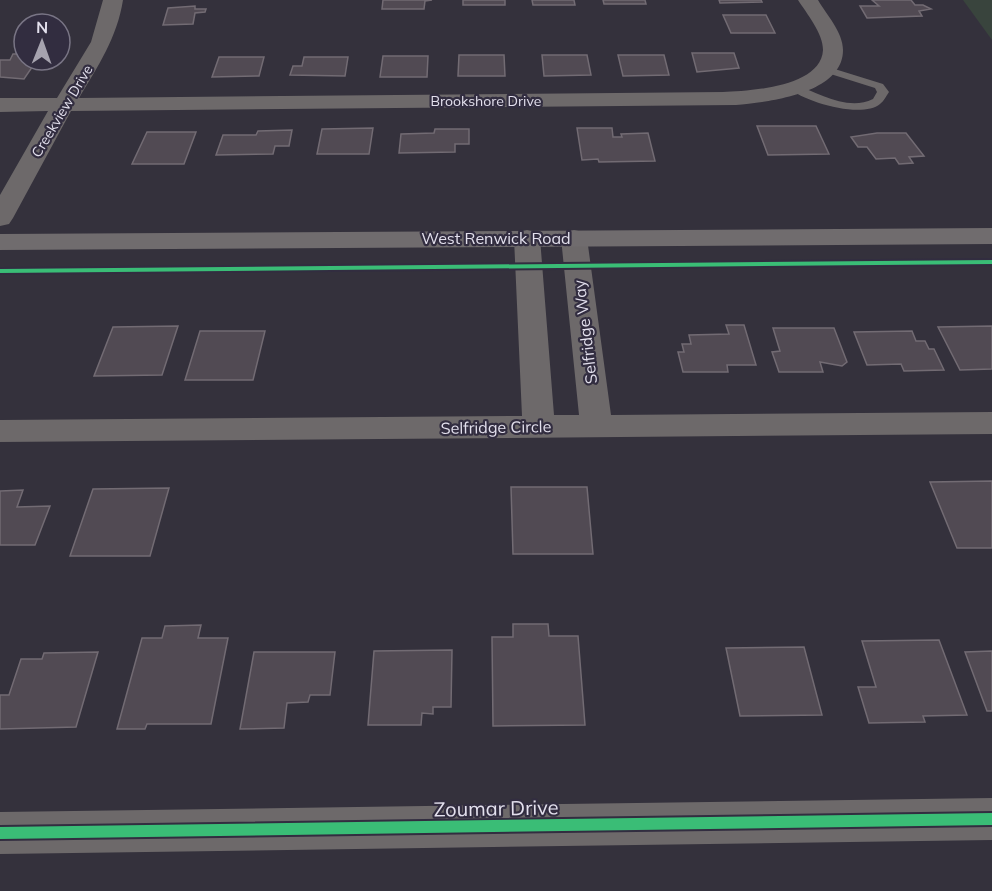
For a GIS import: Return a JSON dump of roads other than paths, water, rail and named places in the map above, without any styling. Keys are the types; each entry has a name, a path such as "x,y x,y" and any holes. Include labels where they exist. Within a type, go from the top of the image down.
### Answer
{"street":[{"name":"Creekview Drive","path":"0,218 63,104 95,56 111,22 113,0"},
{"path":"808,0 833,48 831,60 825,69"},
{"name":"Brookshore Drive","path":"0,105 723,99 763,96 794,88 810,81 825,69"},
{"name":"West Renwick Road","path":"0,242 992,236"},
{"path":"527,238 539,426"},
{"name":"Selfridge Way","path":"574,238 596,426"},
{"name":"Selfridge Circle","path":"0,431 992,423"},
{"name":"Zoumar Drive","path":"0,833 992,819"}],"lane":[{"path":"794,88 835,104 873,105 881,98 883,92 879,86 825,69"}]}
